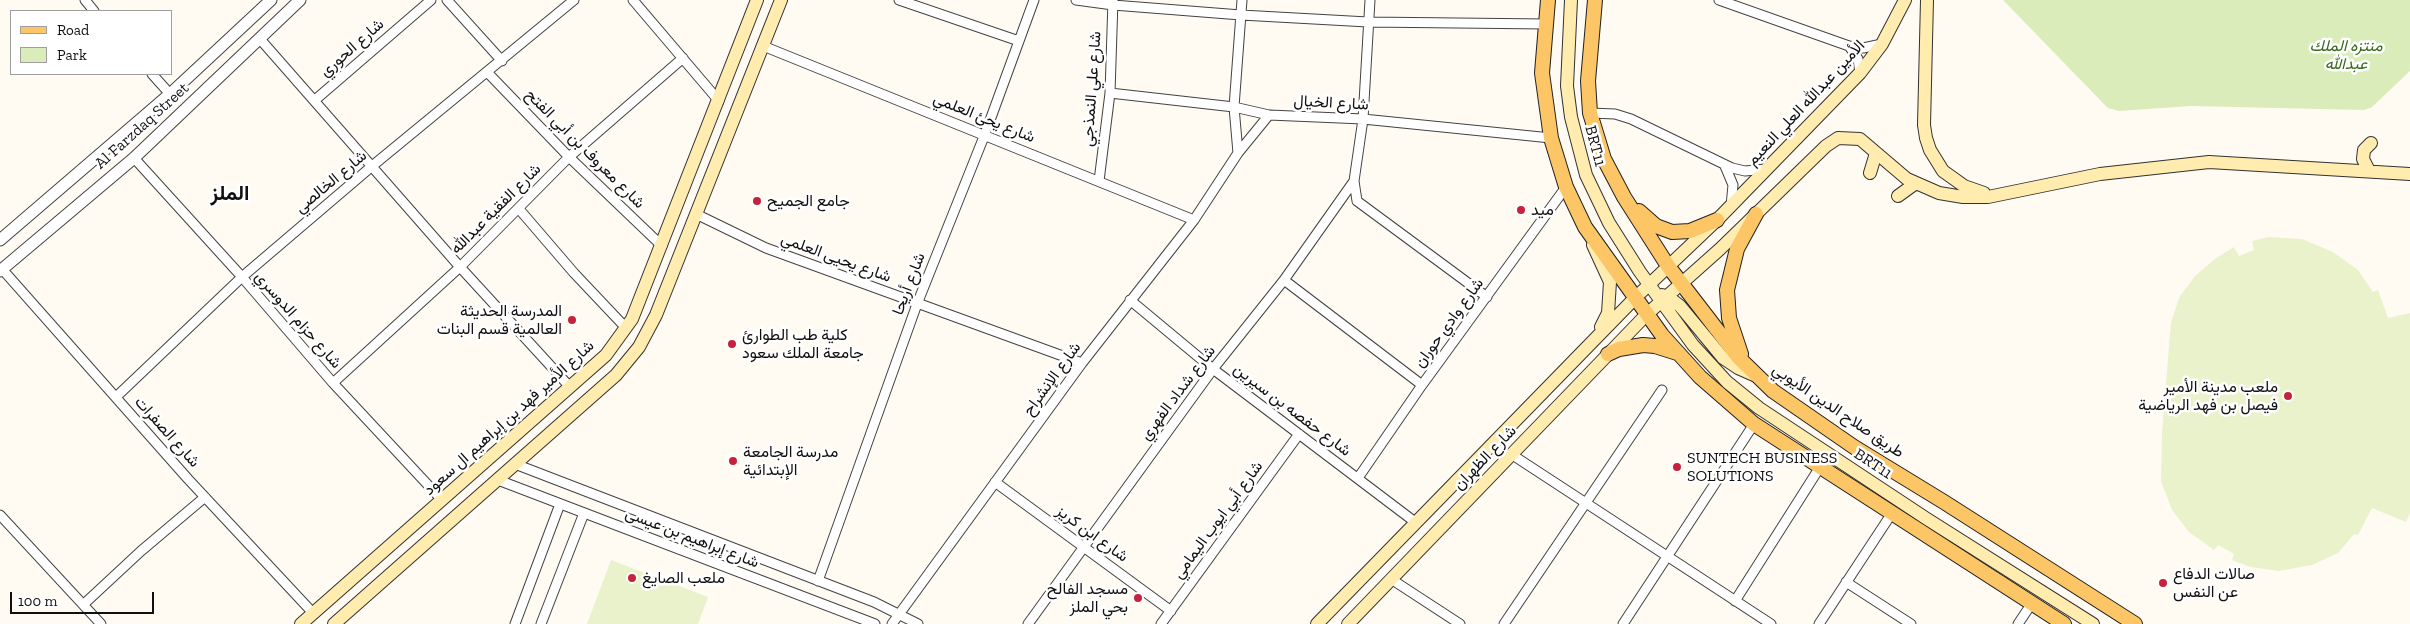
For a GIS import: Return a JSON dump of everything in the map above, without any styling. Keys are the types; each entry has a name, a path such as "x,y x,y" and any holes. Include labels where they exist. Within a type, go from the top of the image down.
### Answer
{"main road":[{"name":"شارع الأمير فهد بن إبراهيم ال سعود","path":"301,624 606,355 632,320 757,0"},
{"path":"334,624 616,375 639,347 656,315 781,0"},
{"path":"1548,0 1542,73 1551,138 1566,187 1610,282 1608,313 1597,336"},
{"name":"BRT11","path":"1571,0 1567,86 1571,118 1580,154 1595,199 1694,345 1727,382 1759,408 1927,519 2093,624"},
{"name":"طريق صلاح الدين الأيوبي","path":"1595,0 1588,81 1590,113 1604,159 1624,197 1668,266 1750,370 1773,391 1867,456 1944,502 2134,624"},
{"name":"الأمين عبدالله العلي النعيم","path":"1658,294 1668,266 1731,206 1860,73 1882,44 1905,0"},
{"path":"1927,0 1924,125 1930,150 1940,166 1953,180 1975,191 2000,194"},
{"path":"1658,294 1682,284 1831,141 1845,137 1860,139 1898,173 1916,183 1938,193 1963,197 2000,194 2086,176 2209,162 2410,174"},
{"path":"2370,171 2363,159 2364,150 2371,143"},
{"path":"1870,173 1876,153"},
{"path":"1898,196 1916,183"},
{"path":"1624,197 1649,220 1664,230 1672,232 1690,231 1717,220"},
{"path":"1750,370 1732,331 1727,290 1737,249 1756,214"},
{"path":"1585,226 1646,315 1678,354 1721,396 1754,424 2064,624"},
{"path":"1658,294 1680,306 1723,358 1738,368 1750,370"},
{"name":"شارع الظهران","path":"1317,624 1635,298 1658,294"},
{"name":"شارع الظهران","path":"1348,624 1646,315 1658,294"},
{"path":"1608,354 1619,349 1643,345 1655,346 1678,354"}],"street":[{"path":"84,0 93,10"},
{"name":"Al Farzdaq Street","path":"0,240 170,94 270,0"},
{"name":"Al Farzdaq Street","path":"1,270 134,158 300,0"},
{"name":"شارع الحوري","path":"315,100 431,0"},
{"path":"447,0 502,61"},
{"name":"شارع الخالصي","path":"116,398 242,277 371,167 574,0"},
{"path":"633,0 719,101"},
{"path":"899,0 1019,41"},
{"name":"شارع أريحا","path":"818,581 917,304 1034,0"},
{"path":"1076,0 1241,15 1368,22 1546,24"},
{"path":"1238,153 1234,107 1242,0"},
{"name":"شارع شداد الفهري","path":"1370,0 1363,119 1354,181 1357,201 1487,297"},
{"path":"1720,0 1849,46 1862,48 1882,44"},
{"name":"شارع علي النمذجي","path":"1099,181 1110,93 1113,3"},
{"path":"260,38 371,167 570,387"},
{"name":"شارع يحئ العلمي","path":"763,46 1194,220"},
{"path":"1849,46 1858,59 1860,73"},
{"name":"شارع الفقية عبدالله","path":"333,383 460,267 569,157 682,58"},
{"name":"شارع معروف بن أبي الفتح","path":"487,72 569,157 662,246"},
{"path":"153,75 170,94"},
{"name":"شارع الخيال","path":"1110,93 1234,107 1269,115 1363,119 1551,138"},
{"path":"1590,113 1615,114 1631,119 1725,166 1745,171 1766,170"},
{"name":"شارع الإنشراح","path":"892,624 1082,363 1194,220 1238,153 1269,115"},
{"name":"شارع حزام الدوسري","path":"134,158 242,277 333,383 442,500"},
{"path":"1725,166 1733,185 1731,206"},
{"name":"شارع شداد الفهري","path":"1028,624 1213,369 1284,280 1354,181"},
{"name":"شارع وادي حوران","path":"1358,478 1422,385 1566,187"},
{"path":"519,209 574,273 626,328"},
{"name":"شارع يحيى العلمي","path":"696,214 766,248 1082,363"},
{"name":"شارع الصفرات","path":"1,270 313,613"},
{"path":"1284,280 1422,385"},
{"name":"شارع حفصه بن سيرين","path":"1130,300 1213,369 1415,522"},
{"path":"1504,624 1662,390"},
{"path":"1624,624 1754,424"},
{"name":"شارع أبي ايوب اليمامي","path":"1161,624 1299,434"},
{"path":"1511,454 1771,624"},
{"path":"515,464 899,613 918,624"},
{"path":"1735,600 1820,467"},
{"name":"شارع إبراهيم بن عيسى","path":"498,480 875,624"},
{"name":"شارع ابن كريز","path":"995,482 1084,545 1171,611"},
{"path":"84,604 141,551 206,497"},
{"path":"515,624 560,504"},
{"path":"541,624 584,513"},
{"path":"1818,624 1892,513"},
{"path":"0,515 101,624"},
{"path":"1391,579 1448,621 1460,624"},
{"path":"1846,582 1911,624"},
{"path":"2018,624 2032,603"}],"green space":[{"name":"منتزه الملك عبدالله","path":"2003,0 2410,0 2410,71 2372,107 2364,110 2191,106 2119,111 2108,108"},
{"name":"ملعب مدينة الأمير فيصل بن فهد الرياضية","path":"2268,237 2302,239 2333,252 2358,270 2373,292 2378,290 2388,318 2410,313 2410,513 2406,522 2372,508 2358,535 2354,534 2338,553 2312,565 2279,571 2250,567 2232,560 2234,554 2218,545 2214,550 2189,532 2172,510 2161,481 2162,432 2171,322 2180,296 2195,276 2216,258 2234,247 2239,256 2254,250 2252,241"},
{"name":"ملعب الصايغ","path":"611,560 708,597 698,624 587,624"}],"place":[{"name":"جامع الجميح","path":"757,201"},
{"name":"ميد","path":"1521,210"},
{"name":"المدرسة الحديثة العالمية قسم البنات","path":"572,320"},
{"name":"كلية طب الطوارئ جامعة الملك سعود","path":"732,344"},
{"name":"ملعب مدينة الأمير فيصل بن فهد الرياضية","path":"2288,396"},
{"name":"مدرسة الجامعة الإبتدائية","path":"733,461"},
{"name":"SUNTECH BUSINESS SOLUTIONS","path":"1677,467"},
{"name":"ملعب الصايغ","path":"632,578"},
{"name":"صالات الدفاع عن النفس","path":"2163,583"},
{"name":"مسجد الفالح بحي الملز","path":"1138,598"}],"district":[{"name":"الملز","path":"230,194"}]}
